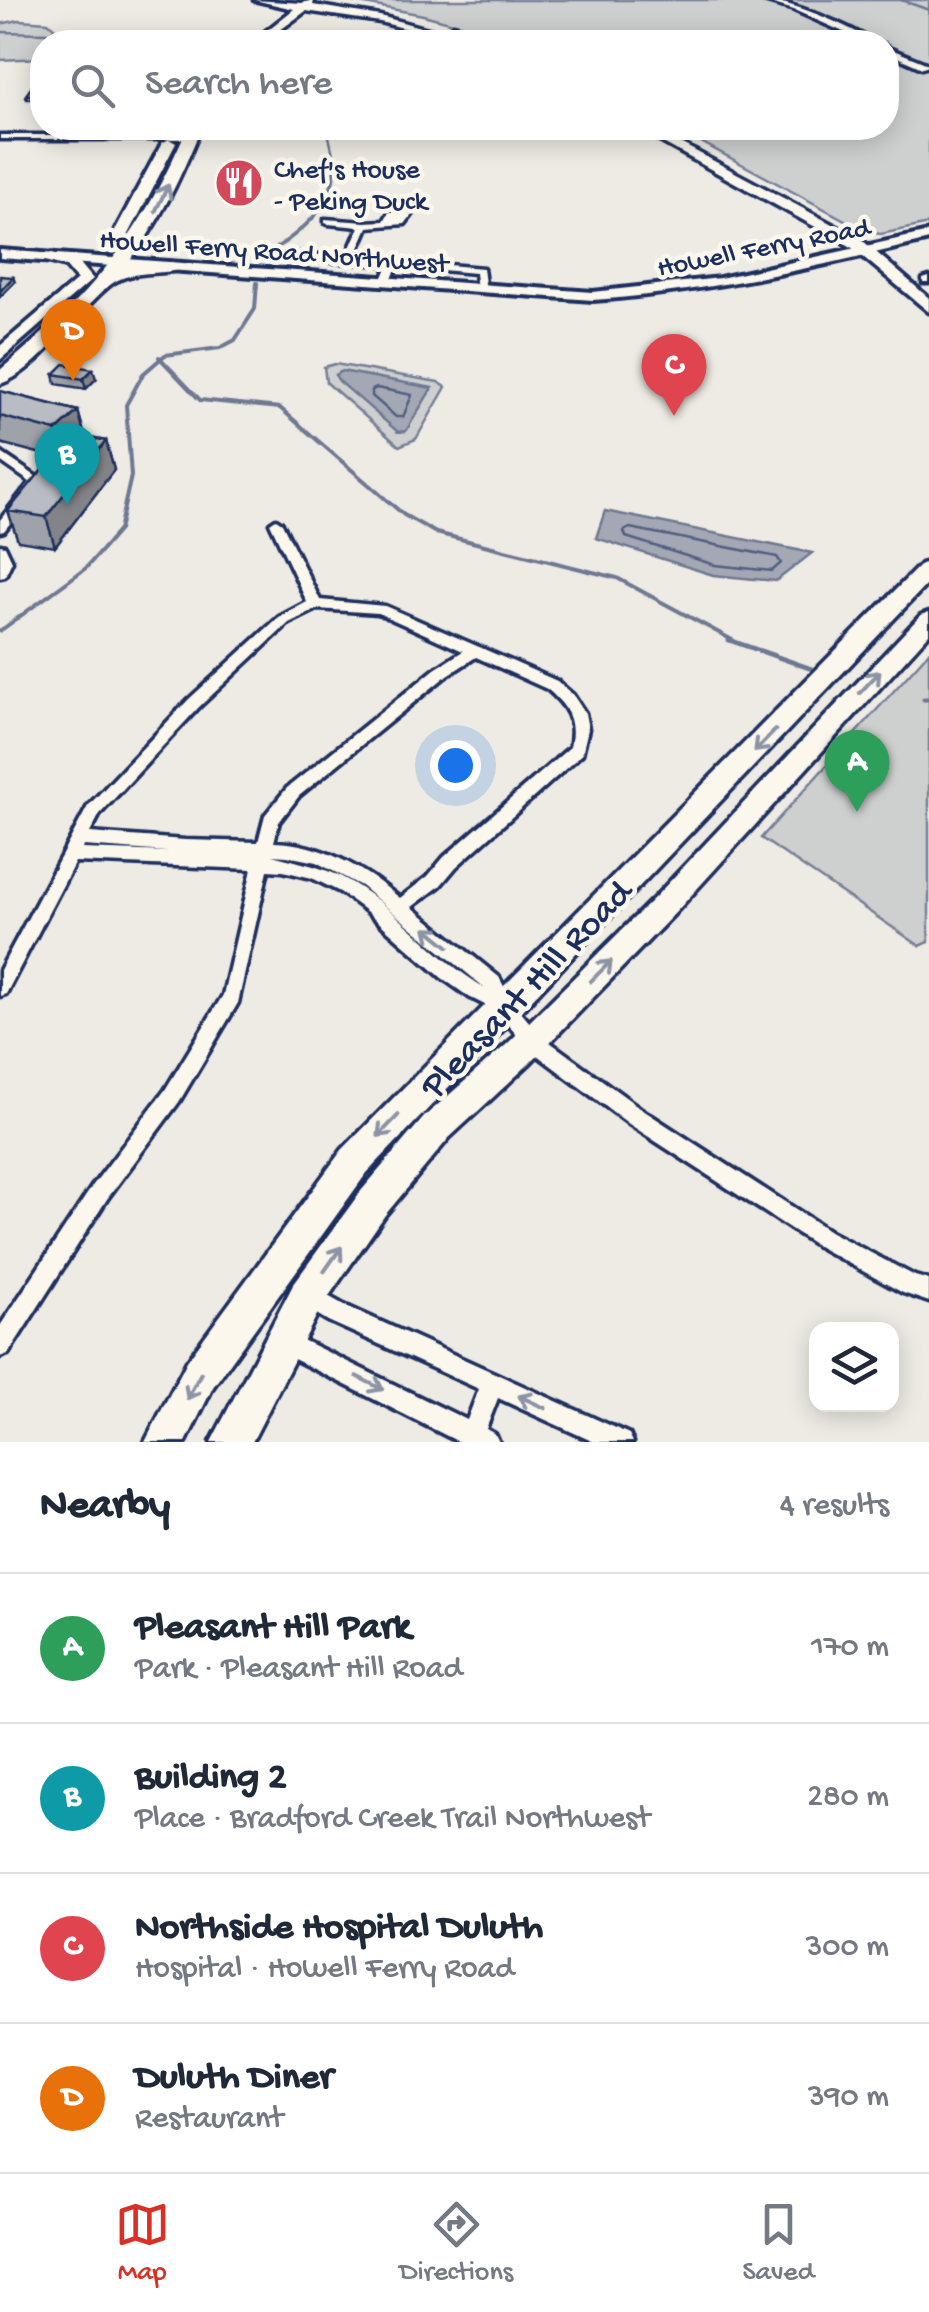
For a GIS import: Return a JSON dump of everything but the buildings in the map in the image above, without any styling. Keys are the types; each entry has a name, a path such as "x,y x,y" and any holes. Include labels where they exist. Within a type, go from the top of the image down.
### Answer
{"highway":[{"path":"259,0 303,2 426,21 457,30"},
{"path":"271,30 303,2"},
{"path":"259,30 303,2 426,30"},
{"path":"109,262 178,140"},
{"path":"0,380 75,312 92,282 132,244 155,212 180,140"},
{"path":"666,140 876,249 929,306"},
{"path":"687,140 928,282"},
{"path":"132,244 140,256 172,267"},
{"path":"52,258 72,264 92,282"},
{"path":"0,355 92,282 124,272 172,267"},
{"name":"Pleasant Hill Road","path":"166,1442 200,1374 354,1162 929,569"},
{"name":"Pleasant Hill Road","path":"231,1442 307,1296 373,1203 437,1126 532,1040 666,904 929,620"}],"street":[{"path":"762,0 796,9 844,30"},
{"path":"899,55 924,66"},
{"path":"0,137 30,136"},
{"path":"328,222 365,225 388,221"},
{"path":"349,260 365,225"},
{"name":"Howell Ferry Road","path":"545,295 640,294 694,288 929,236"},
{"name":"Howell Ferry Road Northwest","path":"0,254 545,295"},
{"path":"292,256 480,270 482,290"},
{"path":"386,282 394,263"},
{"path":"0,528 37,481 4,462"},
{"path":"276,523 315,604"},
{"path":"0,550 4,561 0,573"},
{"path":"0,988 94,810 194,703 284,620 315,604 380,609 552,685 576,704 583,728 577,750 450,862 434,881 400,907"},
{"path":"0,1346 100,1192 172,1096 232,997 271,820 292,792 440,673 476,650"},
{"path":"77,847 262,856 296,850 342,866 400,907 493,983 504,1006 532,1040 668,1140 824,1239 911,1286 929,1291"},
{"path":"262,856 335,880 388,918 478,996 504,1006"},
{"path":"307,1296 336,1313 621,1442"},
{"path":"282,1341 476,1440 493,1383"}],"shaded area":[{"path":"344,0 929,0 929,224 881,234 867,232 697,140 899,140 899,30 480,30"},
{"path":"19,20 48,22 55,28 30,30 30,59 0,60 0,24"},
{"path":"335,364 438,382 446,387 416,439 399,446 326,382 324,367"},
{"path":"929,652 929,942 920,946 761,838"}],"water":[{"path":"342,371 432,388 406,431 398,432 339,381 335,375"},
{"path":"605,511 812,553 776,581 713,575 596,538"}],"waterway":[{"path":"901,0 929,10"},
{"path":"0,32 30,33"},
{"path":"330,140 335,163"},
{"path":"258,260 299,231 321,207 334,177 334,160"},
{"path":"161,359 220,348 235,340 255,309 257,283"},
{"path":"0,631 86,568 119,530 131,476 126,405 143,374 161,359"},
{"path":"161,359 200,400 280,408 404,515 436,533 617,578 736,642"},
{"path":"729,640 812,669"},
{"path":"924,699 929,699"}],"place":[{"name":"Chef's House - Peking Duck","path":"239,183"},
{"name":"Duluth Diner","path":"73,381"},
{"name":"Northside Hospital Duluth","path":"674,416"},
{"name":"Building 2","path":"67,505"},
{"name":"Pleasant Hill Park","path":"857,812"}]}
